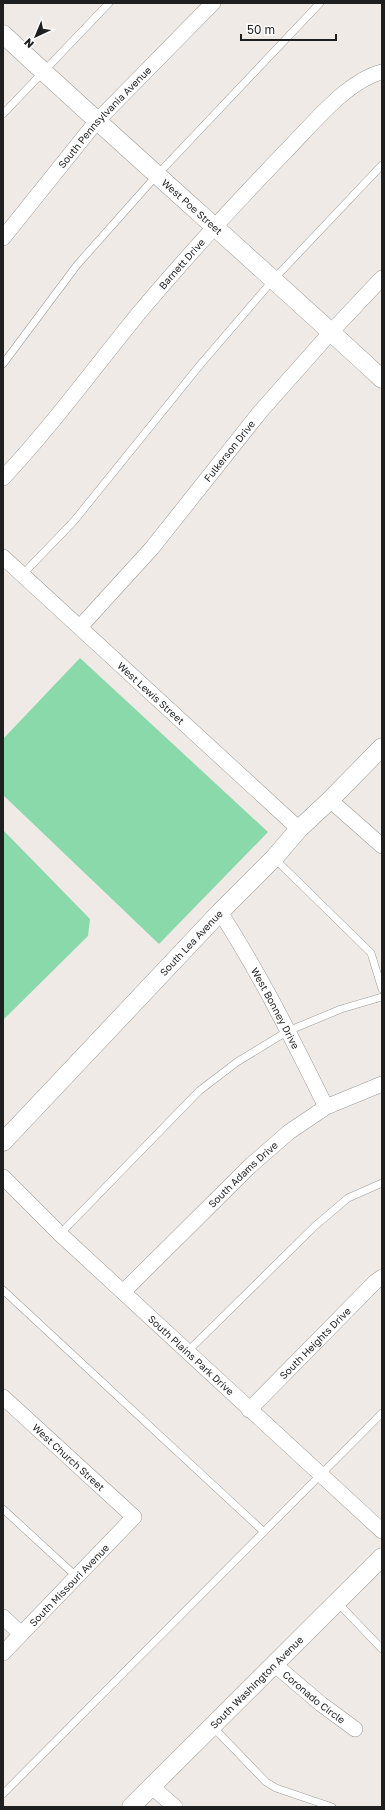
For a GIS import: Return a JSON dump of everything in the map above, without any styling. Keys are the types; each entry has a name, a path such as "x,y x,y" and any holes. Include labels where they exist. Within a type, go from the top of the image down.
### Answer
{"street":[{"name":"South Pennsylvania Avenue","path":"3,238 96,122 212,3"},
{"name":"West Poe Street","path":"3,34 96,122 215,226 382,380"},
{"name":"Barnett Drive","path":"3,478 31,448 139,313 215,226 335,100 370,75 382,72"},
{"name":"Fulkerson Drive","path":"80,627 152,548 260,412 331,332 382,278"},
{"name":"West Lewis Street","path":"3,557 299,829"},
{"name":"South Lea Avenue","path":"3,1142 220,912 274,858 299,829 382,747"},
{"path":"330,800 382,846"},
{"name":"West Bonney Drive","path":"220,912 248,955 326,1107"},
{"name":"South Adams Drive","path":"123,1292 250,1166 289,1132 326,1107 382,1084"},
{"name":"South Plains Park Drive","path":"3,1177 60,1234 249,1410 382,1531"},
{"name":"South Heights Drive","path":"249,1410 375,1282 382,1277"},
{"name":"West Church Street","path":"3,1397 134,1517"},
{"name":"South Missouri Avenue","path":"3,1653 134,1517"},
{"name":"South Washington Avenue","path":"131,1807 382,1557"},
{"path":"3,1617 21,1634"},
{"name":"Coronado Circle","path":"274,1664 321,1704 355,1729"},
{"path":"151,1786 175,1807"}],"lane":[{"path":"3,114 109,3"},
{"path":"3,364 77,265 157,175 320,3"},
{"path":"22,575 74,520 200,365 273,280 382,165"},
{"path":"274,858 371,953 382,989"},
{"path":"60,1234 199,1091 237,1062 288,1031 341,1009 382,997"},
{"path":"187,1352 315,1226 348,1198 382,1183"},
{"path":"3,1290 264,1532"},
{"path":"3,1794 382,1413"},
{"path":"3,1509 77,1577"},
{"path":"337,1602 382,1649"},
{"path":"212,1726 266,1782 276,1788 332,1807"}],"green space":[{"path":"80,658 268,832 159,944 3,795 3,739"},
{"path":"3,830 90,919 88,936 3,1020"}]}
